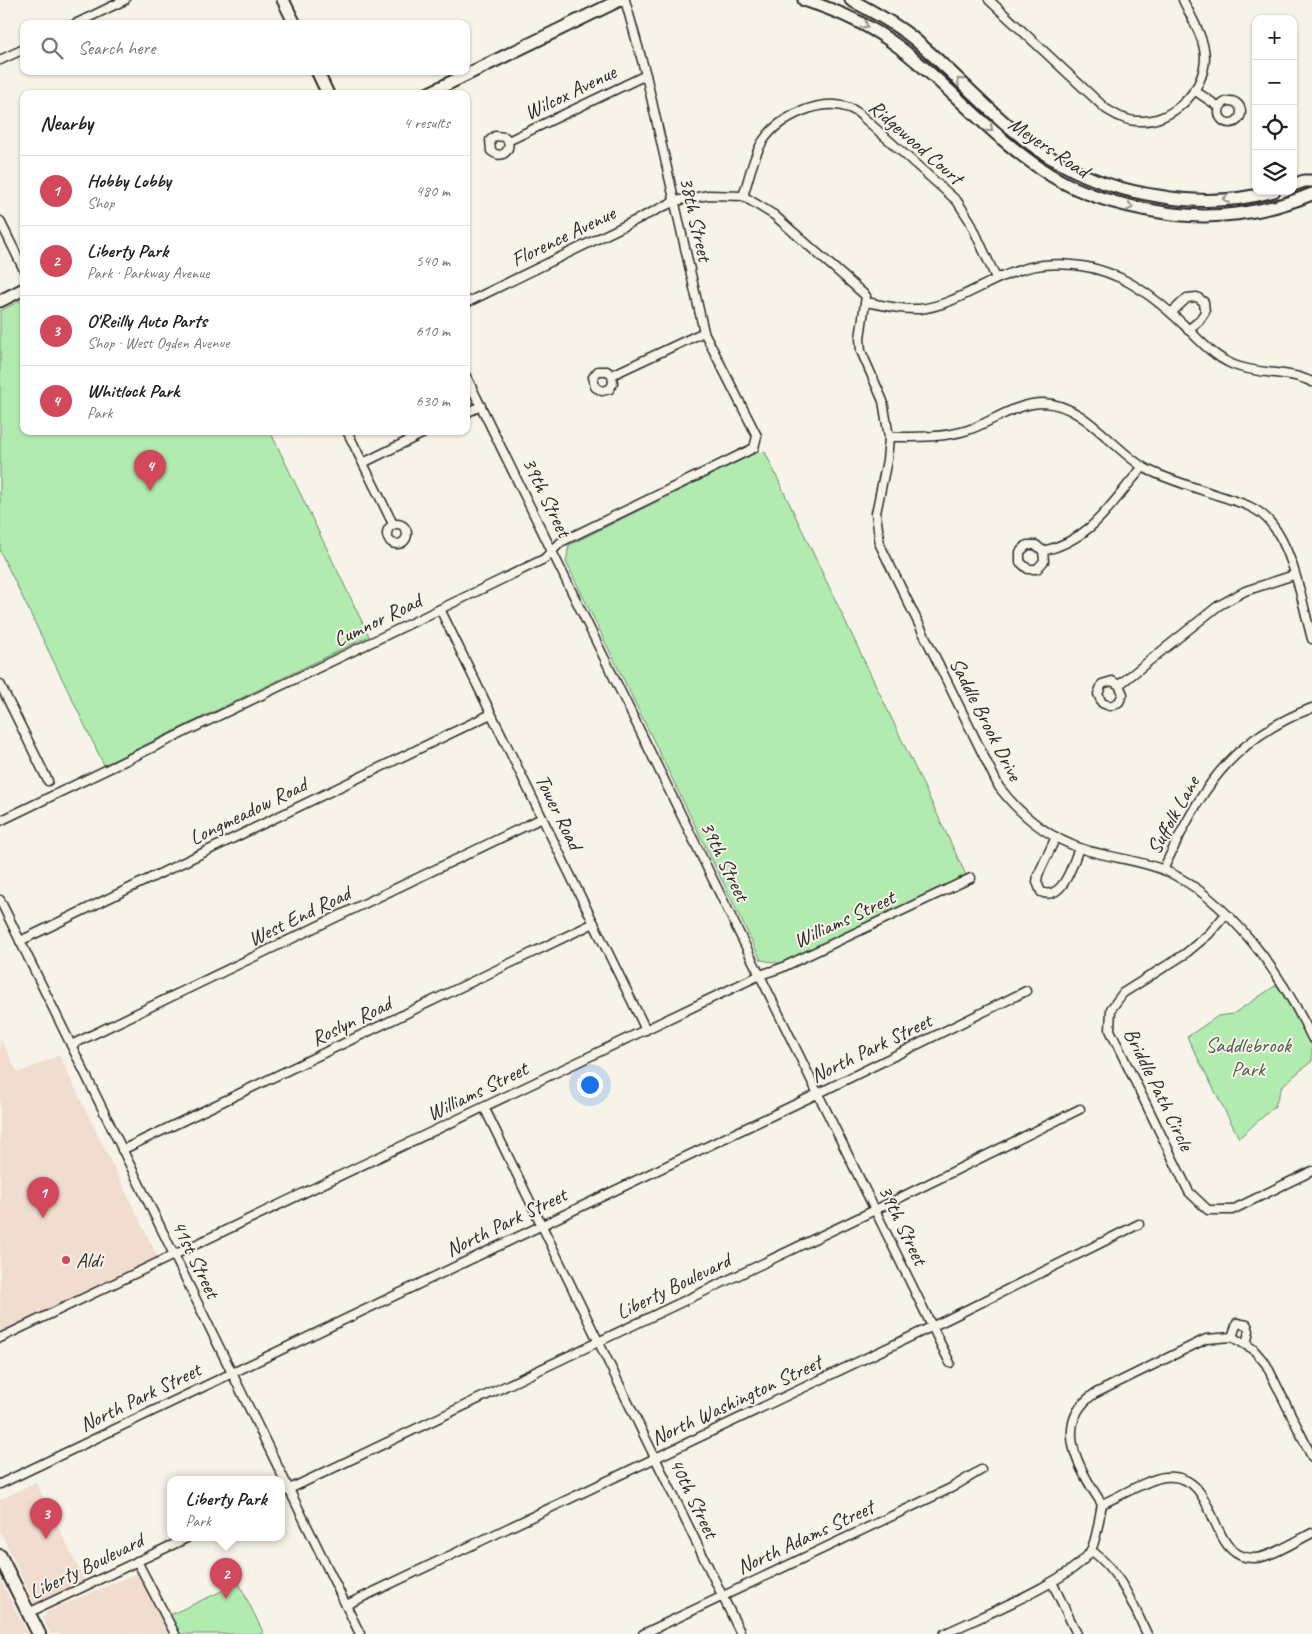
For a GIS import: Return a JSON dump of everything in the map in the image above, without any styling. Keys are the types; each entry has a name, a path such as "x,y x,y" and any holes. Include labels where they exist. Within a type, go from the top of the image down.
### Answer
{"main road":[{"path":"0,1556 38,1634"}],"street":[{"path":"84,20 125,0"},
{"path":"283,0 292,20"},
{"path":"470,73 620,0"},
{"name":"38th Street","path":"625,0 646,75 704,332 758,436"},
{"name":"Meyers Road","path":"804,0 845,14 899,47 1015,150 1053,177 1090,195 1131,207 1200,217 1270,208 1312,194"},
{"name":"Meyers Road","path":"851,0 908,35 1024,138 1060,164 1096,181 1134,192 1200,202 1257,195"},
{"path":"989,0 1106,109 1123,119 1137,122 1158,118 1185,103 1194,90 1203,69 1204,53 1183,0"},
{"path":"0,60 20,51"},
{"path":"319,75 326,90"},
{"path":"435,90 466,75"},
{"name":"Wilcox Avenue","path":"508,141 646,75"},
{"path":"1194,90 1219,107"},
{"name":"Ridgewood Court","path":"743,196 762,142 775,127 797,114 815,108 827,105 849,108 865,118 957,202 970,221 996,278"},
{"path":"1297,184 1304,181 1312,181"},
{"name":"Florence Avenue","path":"470,301 674,201 709,195 743,196"},
{"path":"743,196 781,221 866,296 866,302 898,308 930,307 996,278 1036,266 1081,266 1117,275 1149,294 1211,351 1234,365 1312,382"},
{"path":"0,221 20,262"},
{"path":"0,301 20,291"},
{"path":"1171,313 1187,298 1197,296 1204,302 1205,312 1200,321 1188,330"},
{"name":"Saddle Brook Drive","path":"866,302 860,338 861,351 883,401 889,436 887,460 876,513 877,534 885,558 991,774 1008,799 1022,814 1047,834 1079,848 1163,870 1190,885 1226,914 1258,950 1278,977 1297,1008 1312,1038"},
{"path":"612,375 704,332"},
{"name":"39th Street","path":"470,384 950,1363"},
{"path":"889,436 935,436 956,433 1020,407 1038,403 1065,406 1080,415 1143,467 1218,496 1241,502 1258,510 1281,537 1312,638"},
{"path":"470,411 481,406"},
{"path":"349,435 393,524"},
{"path":"363,463 420,435"},
{"name":"Cumnor Road","path":"0,821 544,559 561,542 754,448 758,436"},
{"path":"1043,551 1078,536 1090,528 1112,507 1127,485 1143,467"},
{"path":"1119,685 1218,606 1245,591 1294,575"},
{"name":"Tower Road","path":"440,609 646,1030"},
{"path":"0,684 48,781"},
{"name":"Suffolk Lane","path":"1163,870 1192,808 1219,771 1236,754 1262,734 1284,720 1312,708"},
{"name":"Longmeadow Road","path":"20,941 491,714"},
{"name":"West End Road","path":"71,1045 542,818"},
{"path":"1056,837 1038,875 1037,882 1041,892 1046,895 1061,888 1079,848"},
{"name":"Williams Street","path":"0,1338 760,975 781,968 971,878"},
{"name":"41st Street","path":"0,900 283,1476"},
{"name":"Briddle Path Circle","path":"1226,914 1209,934 1186,954 1123,993 1110,1009 1110,1030 1189,1192 1208,1210 1232,1210 1312,1171"},
{"name":"Roslyn Road","path":"122,1150 594,923"},
{"name":"North Park Street","path":"0,1484 819,1093 1026,991"},
{"name":"40th Street","path":"484,1107 741,1634"},
{"name":"Liberty Boulevard","path":"285,1491 875,1210 1080,1109"},
{"name":"North Washington Street","path":"346,1605 932,1326 1139,1224"},
{"path":"1232,1337 1237,1323 1241,1322 1247,1325 1249,1331 1244,1343"},
{"path":"944,1634 1052,1582 1075,1567 1091,1550 1102,1504 1090,1485 1073,1448 1072,1432 1075,1417 1084,1402 1094,1394 1202,1342 1216,1337 1232,1337 1256,1352 1266,1364 1312,1457"},
{"name":"North Adams Street","path":"643,1634 951,1488 981,1470"},
{"path":"1102,1504 1155,1480 1175,1477 1186,1480 1198,1489 1225,1542 1240,1556 1260,1558 1312,1533"},
{"name":"41st Street","path":"285,1481 359,1634"},
{"name":"Liberty Boulevard","path":"28,1613 181,1541"},
{"path":"1091,1550 1104,1560 1119,1578 1147,1634"},
{"path":"137,1562 175,1634"},
{"path":"1052,1582 1077,1634"}],"shaded area":[{"path":"0,1038 18,1073 59,1055 160,1262 0,1338"},
{"path":"36,1482 85,1581 35,1605 0,1531 0,1500"},
{"path":"137,1573 143,1577 172,1634 50,1634 43,1618 48,1611"},
{"path":"0,1578 6,1591 28,1634 0,1634"}],"green space":[{"path":"20,301 20,435 272,435 369,636 104,765 0,551 0,311"},
{"path":"765,452 967,877 784,964 761,960 566,562 569,545 755,453"},
{"name":"Saddlebrook Park","path":"1278,984 1312,1046 1312,1061 1282,1086 1275,1106 1239,1138 1187,1037 1218,1016 1233,1014"},
{"path":"239,1583 264,1634 179,1634 170,1615"}],"place":[{"name":"Whitlock Park","path":"150,491"},
{"name":"Hobby Lobby","path":"43,1218"},
{"name":"Aldi","path":"66,1260"},
{"name":"O'Reilly Auto Parts","path":"46,1539"},
{"name":"Liberty Park","path":"226,1599"}]}
